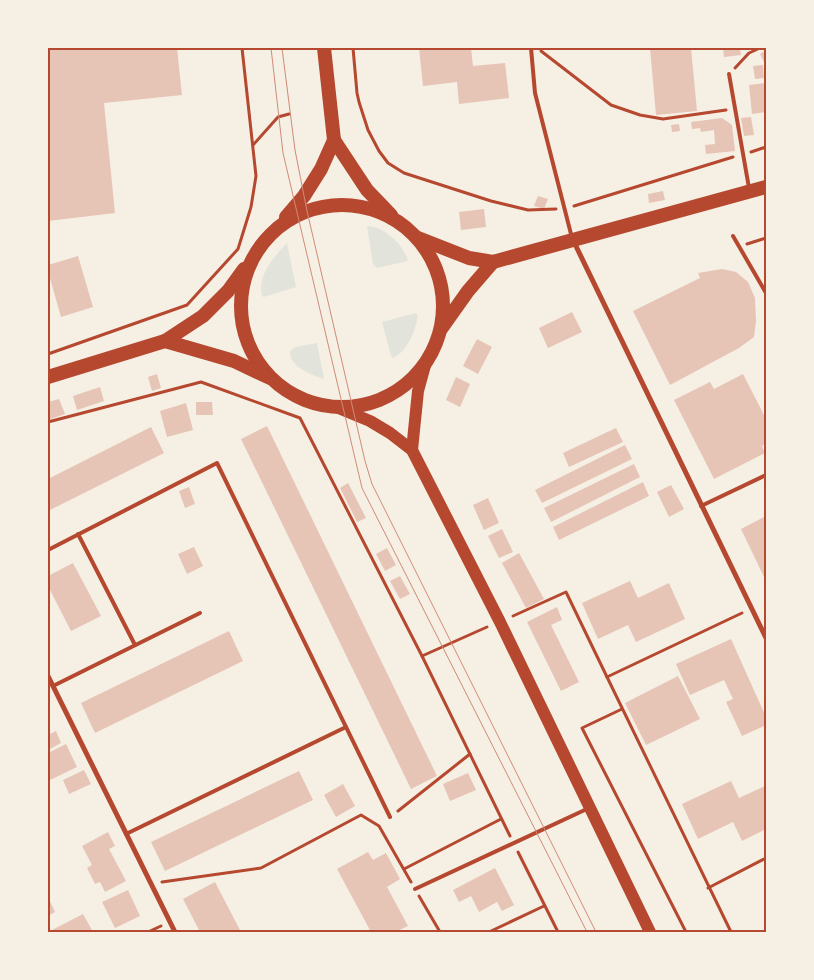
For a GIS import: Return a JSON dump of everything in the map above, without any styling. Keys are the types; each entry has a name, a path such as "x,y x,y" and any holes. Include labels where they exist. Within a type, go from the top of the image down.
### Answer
{"highway":[{"path":"324,48 334,140 367,190 393,218 418,238 470,258 493,262 766,187"},
{"path":"48,377 165,341 203,316 228,291 274,231 304,196 321,169 334,140"},
{"path":"274,231 307,210 336,204 365,207 393,218"},
{"path":"418,238 435,266 443,297 440,330"},
{"path":"254,256 242,288 242,321 253,353 273,380"},
{"path":"165,341 234,361 273,380 292,394 313,402 336,407 352,406 381,399 406,384 426,362 440,330 468,291 493,262"}],"main road":[{"path":"412,450 418,391 426,362"},
{"path":"336,407 370,421 412,450 500,622 588,808 650,932"}],"street":[{"path":"573,240 766,638"},
{"path":"48,676 175,932"}],"lane":[{"path":"530,48 535,93 573,240"},
{"path":"729,74 750,192"},
{"path":"733,236 766,293"},
{"path":"48,550 217,463 390,817"},
{"path":"701,506 766,475"},
{"path":"78,534 135,645"},
{"path":"52,686 200,612"},
{"path":"126,834 346,727"},
{"path":"415,888 588,808"}],"path":[{"path":"48,354 186,305 238,249 251,207 256,176 242,48"},
{"path":"352,48 356,93 368,130 388,163 404,173 491,201 528,210 564,209 766,147"},
{"path":"536,48 611,105 640,115 663,119 735,109"},
{"path":"729,74 749,53 760,48"},
{"path":"253,145 278,117 289,114"},
{"path":"739,246 766,238"},
{"path":"48,422 202,382 300,418 422,656 558,932"},
{"path":"566,592 731,932"},
{"path":"607,677 752,609"},
{"path":"622,709 582,728 686,932"},
{"path":"151,884 261,868 361,815 379,826 470,754"},
{"path":"404,869 501,819"},
{"path":"708,888 766,858"},
{"path":"489,932 544,906"}],"shaded area":[{"path":"367,226 380,229 398,243 408,261 377,268 373,264"},
{"path":"287,243 296,287 264,297 262,296 261,288 264,274 272,260"},
{"path":"416,313 418,316 415,328 407,346 393,358 382,322"},
{"path":"317,343 324,379 302,370 293,362 291,357 290,351 296,347"}],"building":[{"path":"48,48 177,48 182,95 104,103 115,213 48,221"},
{"path":"419,48 471,48 473,66 505,63 509,98 459,104 457,82 423,86"},
{"path":"650,48 691,48 697,111 656,115"},
{"path":"723,48 740,48 741,55 724,57"},
{"path":"766,50 766,61 764,62 760,54"},
{"path":"763,65 764,78 755,79 753,66"},
{"path":"766,83 766,112 752,114 749,85"},
{"path":"751,117 754,135 744,136 741,118"},
{"path":"722,118 732,125 735,151 706,154 705,145 715,144 714,130 701,132 700,128 692,129 691,122"},
{"path":"679,124 680,131 672,132 671,125"},
{"path":"663,191 665,200 649,203 648,194"},
{"path":"538,196 548,199 544,209 534,206"},
{"path":"484,209 486,227 461,230 459,212"},
{"path":"78,256 93,307 61,317 48,265"},
{"path":"722,269 736,272 748,282 755,298 756,321 754,337 739,348 670,385 633,311 700,278 698,273"},
{"path":"572,312 582,332 548,348 539,328"},
{"path":"477,339 492,347 478,374 463,366"},
{"path":"157,374 161,388 152,391 148,377"},
{"path":"743,374 766,419 766,443 762,446 765,453 714,479 674,400 710,382 714,389"},
{"path":"456,377 470,384 460,407 446,400"},
{"path":"100,387 104,401 77,410 73,396"},
{"path":"59,399 65,414 48,420 48,402"},
{"path":"196,402 212,402 213,415 196,415"},
{"path":"186,403 193,430 167,437 160,411"},
{"path":"267,426 437,776 411,789 241,439"},
{"path":"151,427 164,453 48,511 48,479"},
{"path":"616,428 623,442 569,467 563,453"},
{"path":"625,445 632,459 542,503 535,490"},
{"path":"634,464 640,477 551,522 544,508"},
{"path":"643,482 649,496 559,540 553,527"},
{"path":"348,483 366,518 357,522 340,488"},
{"path":"671,485 684,509 669,517 657,492"},
{"path":"189,487 195,504 185,508 179,491"},
{"path":"488,498 499,523 484,530 473,505"},
{"path":"766,516 766,578 765,579 741,529"},
{"path":"502,529 513,552 499,558 488,536"},
{"path":"194,547 203,566 187,574 178,554"},
{"path":"387,548 396,565 385,571 376,554"},
{"path":"519,553 544,599 526,608 502,563"},
{"path":"73,563 101,616 71,631 48,586 48,576"},
{"path":"400,576 410,594 400,599 390,581"},
{"path":"630,581 638,598 669,583 685,619 636,642 628,625 598,639 582,603"},
{"path":"557,607 562,620 551,625 579,682 561,691 527,622"},
{"path":"229,631 243,661 95,733 81,703"},
{"path":"731,639 766,717 766,725 742,736 726,702 733,699 724,680 690,695 676,664"},
{"path":"678,676 700,719 646,745 625,703"},
{"path":"56,731 61,743 48,750 48,735"},
{"path":"66,744 77,767 48,781 48,753"},
{"path":"84,770 91,784 69,794 63,780"},
{"path":"299,771 313,800 165,871 151,842"},
{"path":"468,773 476,790 450,801 443,784"},
{"path":"731,781 739,798 765,786 766,829 742,841 733,822 698,839 682,804"},
{"path":"343,784 355,806 336,817 324,795"},
{"path":"108,832 115,846 109,849 126,881 105,892 100,882 95,884 87,868 92,865 82,846"},
{"path":"368,852 373,860 386,853 400,879 387,887 408,926 395,932 371,932 337,869"},
{"path":"495,868 514,905 502,911 497,902 479,912 471,896 459,902 453,890"},
{"path":"215,882 241,932 200,932 183,899"},
{"path":"128,890 140,916 115,928 102,902"},
{"path":"48,897 55,912 48,916"},
{"path":"83,914 93,932 53,932 52,930"}],"tram line":[{"path":"271,48 283,153 362,488 587,932"},
{"path":"282,48 295,150 307,211 372,484 596,932"}]}
